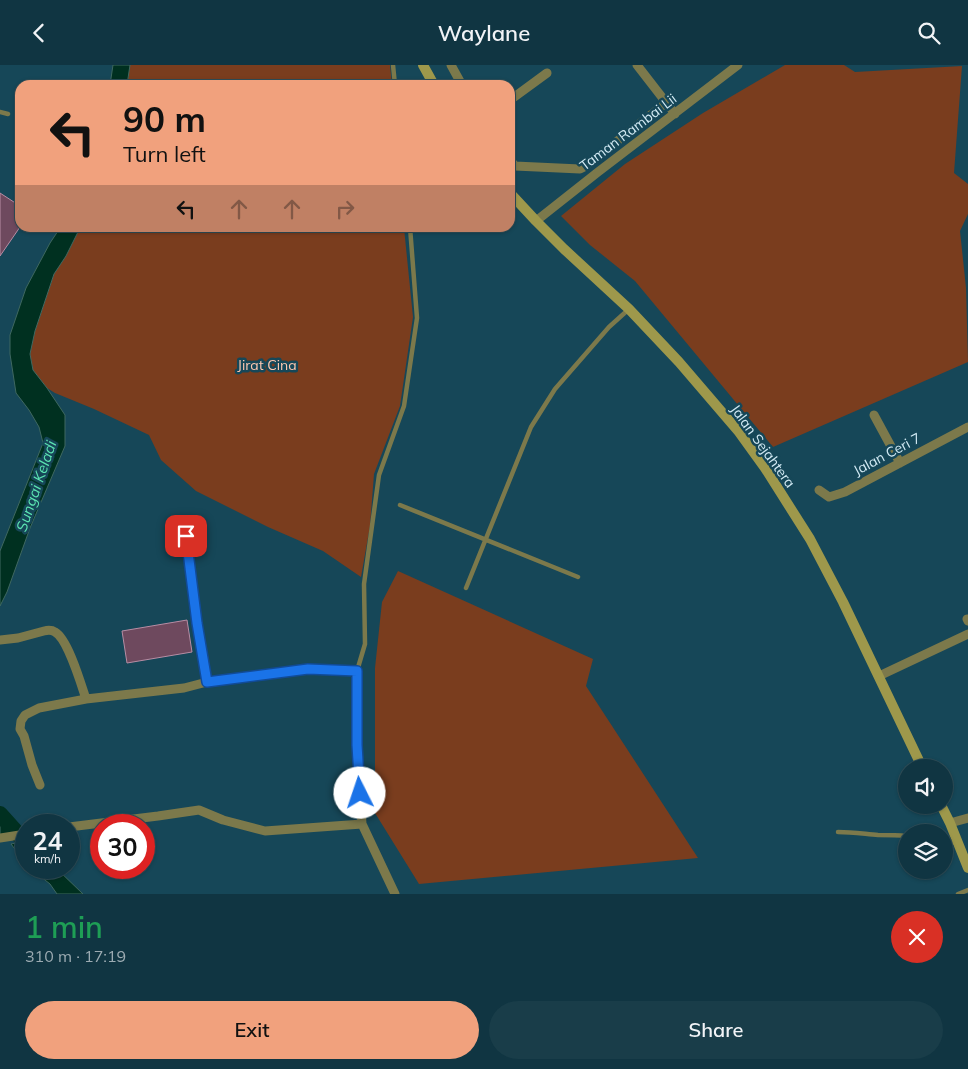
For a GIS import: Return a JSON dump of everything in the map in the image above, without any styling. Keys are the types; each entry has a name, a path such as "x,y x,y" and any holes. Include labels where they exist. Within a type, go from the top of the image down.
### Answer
{"street":[{"path":"423,65 431,80"},
{"path":"451,65 459,80"},
{"path":"636,65 675,114"},
{"name":"Taman Rambai Lii","path":"536,221 738,65"},
{"path":"515,96 547,73"},
{"path":"515,166 580,169 666,103"},
{"name":"Jalan Sejahtera","path":"515,198 536,221 629,309 679,362 739,432 765,468 810,539 843,602 918,759"},
{"path":"874,415 900,463"},
{"name":"Jalan Ceri 7","path":"819,490 829,497 845,492 968,427"},
{"path":"186,536 207,682"},
{"path":"0,640 18,638 48,630 54,631 61,637 68,648 86,699"},
{"path":"879,676 968,634"},
{"path":"40,785 20,729 21,721 25,715 39,708 86,699 184,688 207,682 308,669 357,671 357,745 362,825 395,894"},
{"path":"80,825 199,810 223,820 265,831 362,825"},
{"path":"946,814 968,868"},
{"path":"950,823 968,818"},
{"path":"0,838 15,836"}],"lane":[{"path":"393,65 394,80"},
{"path":"0,112 8,114"},
{"path":"357,671 365,644 364,584 379,475 404,406 417,318 410,232"},
{"path":"466,588 531,427 555,389 609,327 629,309"},
{"path":"400,505 578,577"},
{"path":"838,832 898,835"},
{"path":"953,842 958,843"},
{"path":"958,894 968,890"}],"green space":[{"path":"118,65 390,65 392,80 115,80"},
{"path":"785,65 844,65 855,72 962,66 954,173 968,184 968,214 960,231 966,288 968,362 773,447 635,281 590,245 561,216 625,164 703,113"},
{"name":"Jirat Cina","path":"66,232 404,232 413,317 400,406 374,474 370,526 361,577 323,551 268,527 196,491 161,460 149,435 55,393 28,376 25,303"},
{"path":"398,571 593,659 586,686 698,858 419,884 375,813 375,668 382,602"}],"water":[{"path":"113,65 130,65 128,80 111,80"},
{"path":"57,232 78,232 54,274 35,331 30,354 33,370 65,415 65,446 30,528 7,592 0,606 0,551 43,443 39,427 16,393 10,354 10,335 26,288"},
{"path":"0,807 15,821 15,832 0,835"},
{"path":"44,879 67,879 83,894 57,894"}],"building":[{"path":"0,193 15,203 15,232 17,232 0,256"},
{"path":"187,620 192,652 127,663 122,631"}],"waterway":[{"name":"Sungai Keladi","path":"0,814 15,831"}],"route":[{"path":"186,536 207,682 308,669 357,671 357,745 360,793"}]}
